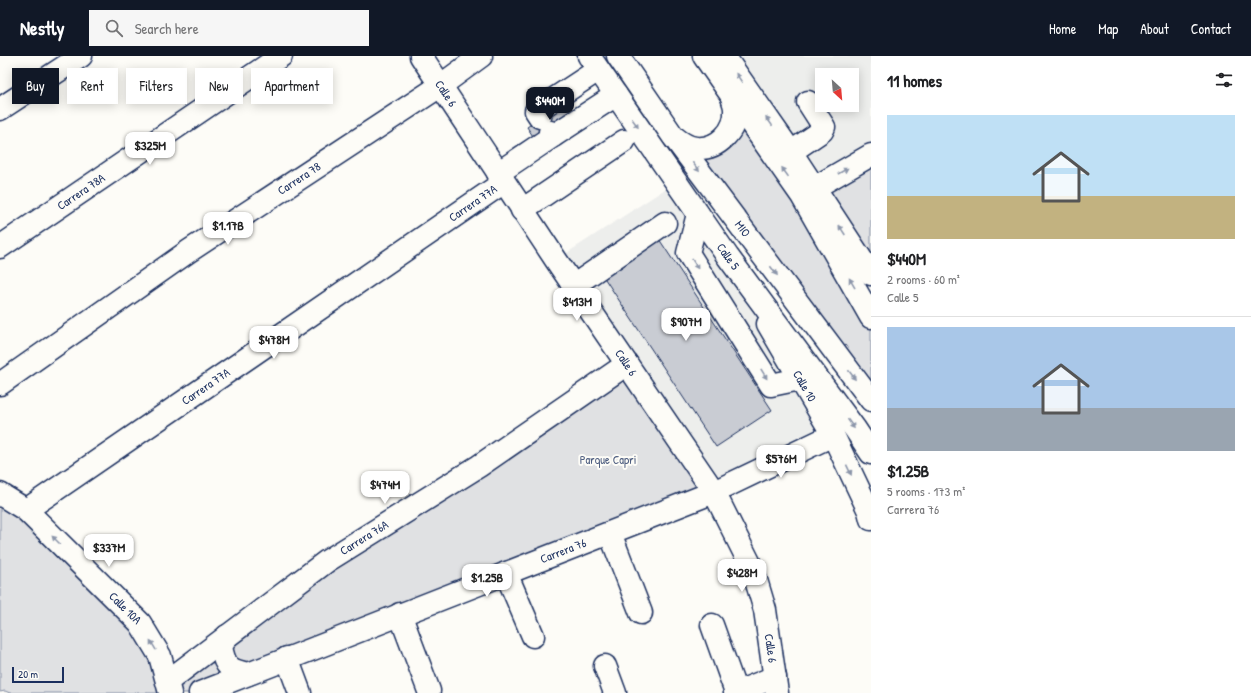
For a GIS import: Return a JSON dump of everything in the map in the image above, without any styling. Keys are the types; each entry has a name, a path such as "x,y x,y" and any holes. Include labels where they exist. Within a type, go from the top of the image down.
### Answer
{"street":[{"path":"0,109 81,56"},
{"name":"Carrera 78A","path":"0,247 281,56"},
{"name":"Calle 6","path":"421,56 573,286 714,492 753,570 765,610 776,685"},
{"name":"MIO","path":"618,56 673,136 871,400"},
{"path":"704,56 802,196 871,317"},
{"path":"724,56 791,152 871,274"},
{"name":"Carrera 78","path":"0,384 189,251 440,86 468,60"},
{"path":"548,129 536,111 593,63"},
{"name":"Calle 5","path":"593,63 728,257 855,429 871,453"},
{"name":"Carrera 77A","path":"26,510 501,177 548,129 616,95"},
{"path":"673,136 683,144 695,148 708,147 720,142 729,133 734,122 735,109 732,97"},
{"path":"791,152 822,131 824,127 808,102"},
{"path":"522,210 624,141"},
{"path":"814,188 871,155"},
{"path":"698,214 688,253 771,385 800,379"},
{"path":"573,286 665,223"},
{"name":"Calle 10","path":"728,257 833,435 869,511 871,519"},
{"name":"Carrera 76A","path":"169,687 228,636 327,561 479,466 626,364"},
{"name":"Carrera 76","path":"200,693 714,492 833,435"},
{"name":"Calle 10A","path":"0,494 26,510 140,623 160,656 169,687"},
{"path":"610,532 641,613"},
{"path":"506,573 533,636"},
{"path":"400,614 429,691"},
{"path":"712,625 735,693 776,685"},
{"path":"228,636 221,647 224,661 234,671 248,674"},
{"path":"287,658 300,693"},
{"path":"605,666 615,693"}],"shaded area":[{"path":"724,56 871,56 871,155 814,188"},
{"path":"676,182 833,435 714,492 556,260"}],"green space":[{"path":"735,109 871,317 871,400 683,144 708,147"},
{"path":"871,155 871,274 814,188"},
{"name":"Parque Capri","path":"627,364 714,492 200,693 0,692 0,494 116,599 168,681"}],"building":[{"path":"563,102 573,116 536,141 527,127"},
{"path":"657,236 772,410 716,447 601,273"}]}
